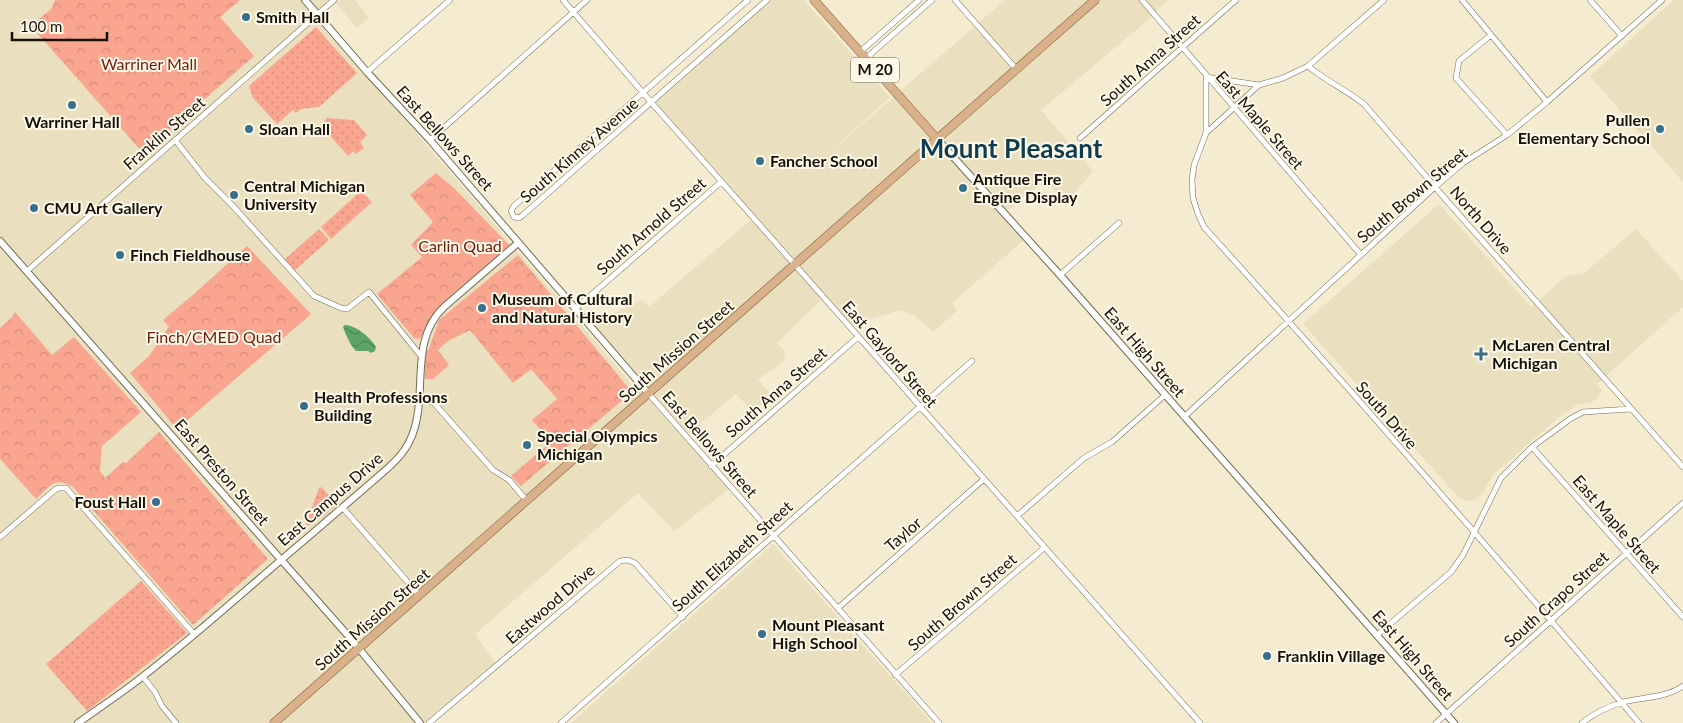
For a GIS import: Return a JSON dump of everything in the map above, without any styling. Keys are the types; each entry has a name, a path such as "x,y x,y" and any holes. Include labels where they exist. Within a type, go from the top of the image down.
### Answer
{"main road":[{"name":"East High Street","path":"814,0 937,139"},
{"name":"South Mission Street","path":"274,723 1095,0"}],"street":[{"name":"East Bellows Street","path":"305,0 367,72 430,140 711,466 939,723"},
{"name":"Franklin Street","path":"27,271 334,0"},
{"path":"367,72 450,0"},
{"name":"East Gaylord Street","path":"563,0 721,182 1200,723"},
{"path":"430,140 587,0"},
{"name":"South Kinney Avenue","path":"748,0 514,206 511,211 513,215 517,218 523,216 767,0"},
{"path":"862,55 919,0"},
{"path":"862,55 932,0"},
{"path":"955,0 1017,70"},
{"name":"East Maple Street","path":"1142,0 1206,77 1361,255"},
{"name":"South Anna Street","path":"1080,138 1236,0"},
{"path":"1206,134 1206,77 1259,85 1283,78 1308,66 1384,0"},
{"path":"1462,0 1547,102"},
{"path":"1590,0 1622,36"},
{"name":"South Brown Street","path":"1184,416 1435,187 1463,163 1507,135 1662,0"},
{"path":"1491,35 1459,61 1456,78 1507,135"},
{"name":"North Drive","path":"1308,66 1322,77 1349,92 1364,104 1683,467"},
{"path":"1234,107 1259,85"},
{"name":"South Drive","path":"1234,107 1206,134 1194,165 1192,180 1193,198 1204,227 1288,320 1639,723"},
{"name":"East High Street","path":"937,139 1060,274 1454,723"},
{"path":"175,140 205,178 232,204 314,296 328,304 344,309 349,308 368,292 421,356"},
{"name":"South Arnold Street","path":"575,309 721,182"},
{"path":"1060,274 1119,223"},
{"name":"East Preston Street","path":"0,241 360,649 420,723"},
{"name":"East Campus Drive","path":"78,723 143,677 343,508 386,470 404,451 415,427 419,398 421,356 424,340 434,319 441,310 518,243"},
{"name":"South Anna Street","path":"711,466 858,337"},
{"name":"South Elizabeth Street","path":"561,723 972,361"},
{"path":"1017,516 1084,458 1112,442 1165,395"},
{"path":"419,398 434,403 493,470 509,480 527,501"},
{"path":"1377,636 1451,572 1463,555 1501,478 1532,447 1570,419 1583,412 1631,409"},
{"name":"East Maple Street","path":"1532,447 1683,617"},
{"name":"Taylor","path":"838,608 984,480"},
{"path":"0,537 56,489 66,488 194,634"},
{"name":"South Crapo Street","path":"1436,723 1683,503"},
{"path":"343,508 420,596"},
{"name":"South Brown Street","path":"896,675 1044,548"},
{"name":"Eastwood Drive","path":"429,723 620,561 628,560 634,563 683,617"},
{"path":"143,677 155,692 160,704 176,723"},
{"path":"1582,723 1588,718 1621,703 1678,690 1683,686"}],"shaded area":[{"name":"Central Michigan University","path":"0,0 302,0 636,389 636,393 641,388 593,330 613,313 642,300 649,307 753,218 651,102 767,0 804,0 890,97 813,167 1005,0 1169,0 1153,13 1154,15 1041,110 1093,171 1068,201 1044,182 1004,213 1026,238 952,303 957,311 933,332 915,316 900,310 848,326 823,298 777,343 785,352 784,361 758,380 773,397 752,411 736,394 685,436 730,488 674,531 638,493 475,634 497,665 429,723 0,723"},
{"path":"305,0 355,0 369,18 357,28 334,1 317,15"},
{"name":"Pullen Elementary School","path":"1674,0 1683,0 1683,182 1590,76"},
{"name":"McLaren Central Michigan","path":"1439,204 1531,307 1566,276 1583,274 1636,229 1683,281 1683,307 1597,384 1602,390 1598,397 1592,402 1577,405 1560,416 1494,474 1477,499 1469,501 1460,499 1303,324"},
{"name":"Mount Pleasant High School","path":"773,544 932,723 571,723"}],"green space":[{"name":"Warriner Mall","path":"55,0 240,0 220,17 254,56 143,153 31,26 52,8"},
{"path":"316,27 357,73 319,107 301,109 296,113 293,110 277,124 253,98 249,86"},
{"path":"327,118 354,120 367,135 360,142 364,148 356,154 353,151 348,156 324,129 324,122"},
{"name":"Carlin Quad","path":"436,173 456,190 512,248 450,302 419,339 414,338 377,294 422,257 411,245 433,222 410,195"},
{"path":"361,191 372,202 331,239 321,227"},
{"path":"319,229 329,240 295,270 285,259"},
{"name":"Finch/CMED Quad","path":"247,246 311,314 177,429 130,373 149,356 169,327 163,320"},
{"path":"518,255 632,392 521,486 511,476 551,442 532,420 557,399 531,369 513,383 470,330 448,341 438,350 449,365 433,379 425,379 425,352 429,349 439,320"},
{"path":"15,312 52,355 74,337 141,412 102,446 100,471 105,478 123,462 126,463 159,432 268,559 193,625 73,487 61,482 53,484 36,499 0,459 0,328"},
{"path":"321,487 337,504 325,515 307,526 306,524"},
{"path":"141,581 187,633 87,711 46,664"}],"water":[{"path":"345,325 354,327 367,336 376,347 375,351 371,353 368,351 356,351 345,333 343,327"}],"place":[{"name":"Smith Hall","path":"246,17"},
{"name":"Warriner Hall","path":"72,105"},
{"name":"Sloan Hall","path":"249,129"},
{"name":"Pullen Elementary School","path":"1660,129"},
{"name":"Fancher School","path":"760,161"},
{"name":"Antique Fire Engine Display","path":"963,188"},
{"name":"Central Michigan University","path":"234,195"},
{"name":"CMU Art Gallery","path":"34,208"},
{"name":"Finch Fieldhouse","path":"120,255"},
{"name":"Museum of Cultural and Natural History","path":"482,308"},
{"name":"McLaren Central Michigan","path":"1481,354"},
{"name":"Health Professions Building","path":"304,406"},
{"name":"Special Olympics Michigan","path":"527,445"},
{"name":"Foust Hall","path":"156,502"},
{"name":"Mount Pleasant High School","path":"762,634"},
{"name":"Franklin Village","path":"1267,656"}],"district":[{"name":"Mount Pleasant","path":"1011,149"}]}
